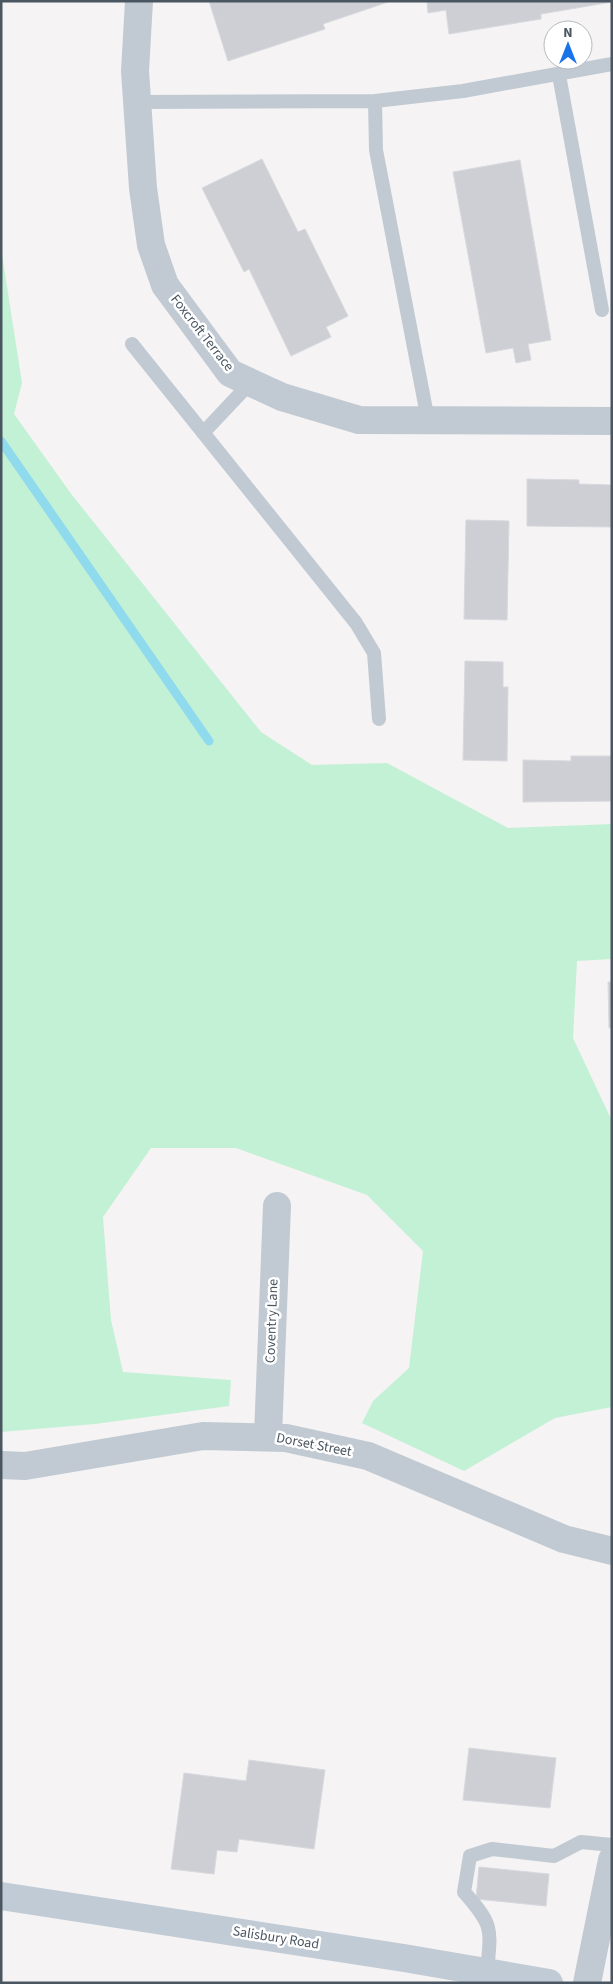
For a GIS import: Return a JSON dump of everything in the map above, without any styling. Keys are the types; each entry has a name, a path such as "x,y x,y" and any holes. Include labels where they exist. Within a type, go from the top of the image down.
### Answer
{"street":[{"name":"Foxcroft Terrace","path":"139,1 135,72 142,188 151,245 165,285 230,373 282,397 359,420 612,421"},
{"name":"Coventry Lane","path":"268,1436 277,1206"},
{"name":"Dorset Street","path":"1,1465 25,1466 203,1436 268,1436 286,1438 368,1456 564,1538 612,1551"},
{"path":"588,1983 612,1860"},
{"name":"Salisbury Road","path":"1,1896 550,1983"}],"lane":[{"path":"137,102 375,101 463,91 612,64"},
{"path":"559,75 602,310"},
{"path":"375,101 376,150 428,420"},
{"path":"132,344 356,623 374,653 379,719"},
{"path":"204,433 251,382"},
{"path":"487,1972 490,1933 484,1914 464,1892 470,1856 492,1849 554,1856 581,1842 612,1845"}],"green space":[{"path":"1,248 22,383 14,414 72,495 261,732 312,765 387,763 508,828 612,824 612,959 577,961 573,1038 612,1121 612,1407 555,1418 464,1471 362,1423 373,1401 409,1368 423,1251 367,1195 236,1148 151,1148 103,1217 111,1320 123,1372 231,1380 229,1406 95,1424 1,1432"}],"building":[{"path":"209,1 391,1 323,24 325,29 228,61"},
{"path":"427,1 612,2 541,14 541,19 449,34 446,10 428,13"},
{"path":"262,159 298,232 305,229 348,316 326,327 331,337 291,356 249,269 244,272 202,188"},
{"path":"520,160 551,340 528,344 531,360 516,363 513,348 486,353 453,172"},
{"path":"527,479 579,480 579,484 612,485 612,527 527,526"},
{"path":"466,520 509,521 507,620 464,619"},
{"path":"465,661 503,662 503,687 508,687 507,761 463,760"},
{"path":"571,756 612,756 612,801 523,802 523,760 571,761"},
{"path":"608,982 612,982 612,1028 609,1028"},
{"path":"469,1748 556,1758 550,1808 463,1800"},
{"path":"249,1760 325,1770 314,1849 239,1839 237,1852 217,1850 214,1874 171,1869 184,1773 246,1781"},
{"path":"479,1867 549,1874 546,1906 476,1899"}],"waterway":[{"path":"1,441 209,741"}]}
